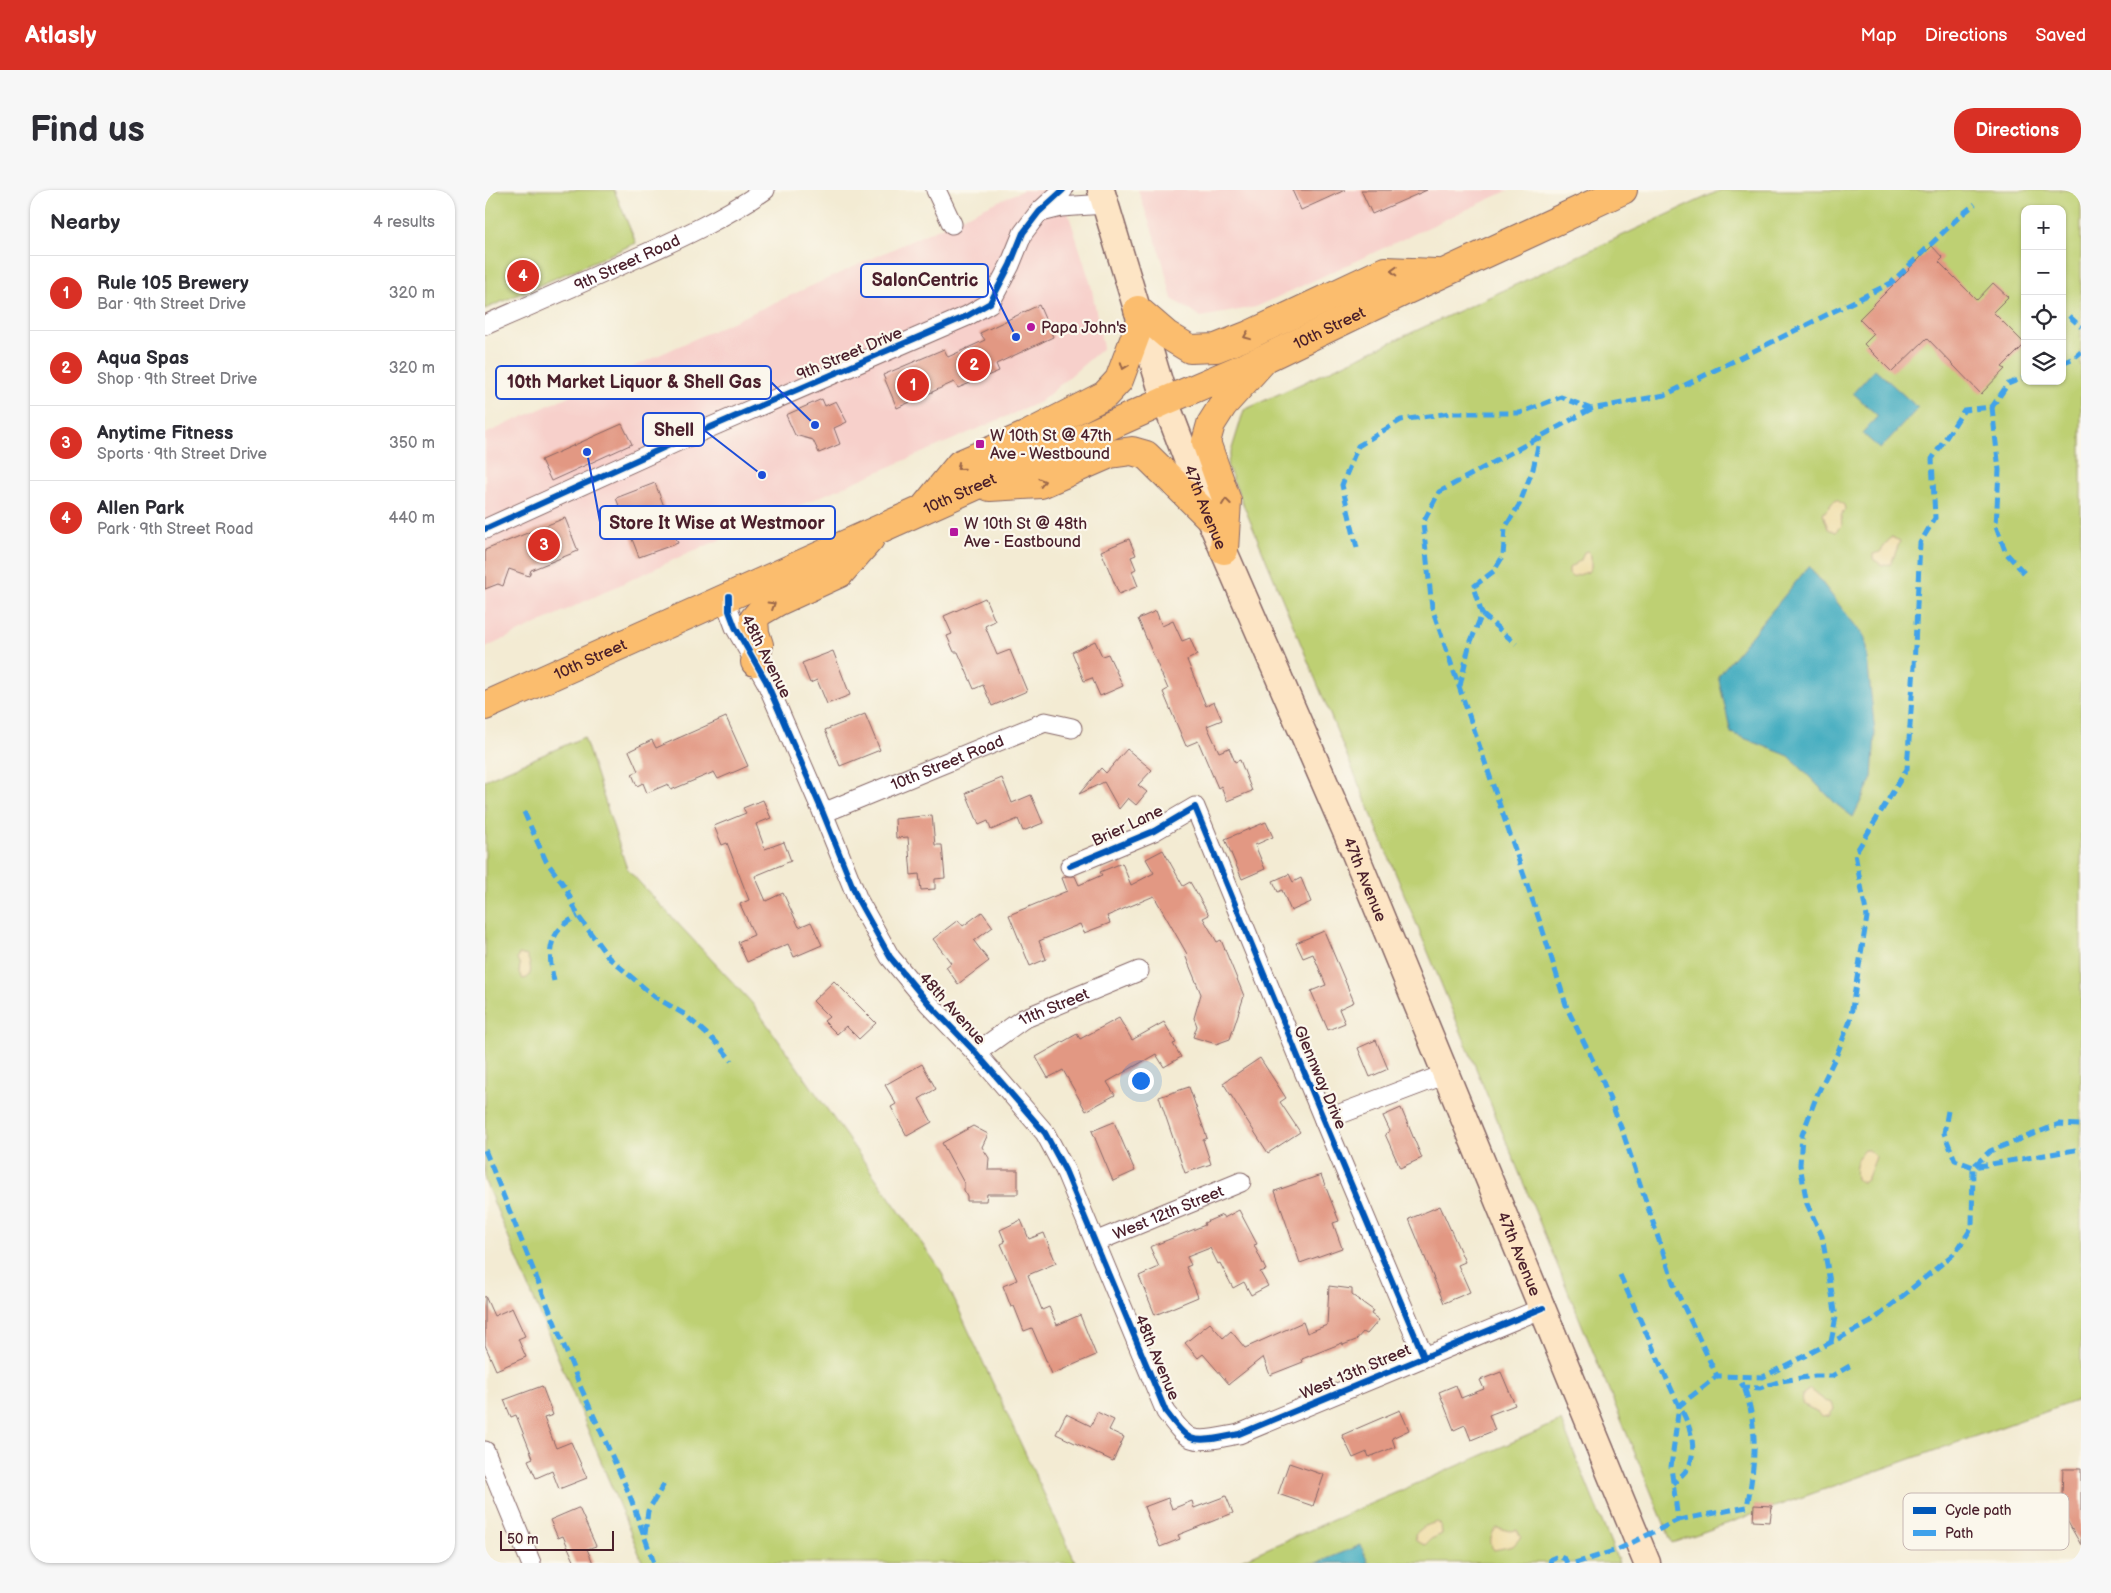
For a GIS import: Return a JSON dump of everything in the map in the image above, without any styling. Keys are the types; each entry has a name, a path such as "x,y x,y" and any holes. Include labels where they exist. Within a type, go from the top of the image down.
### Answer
{"main road":[{"name":"10th Street","path":"485,706 729,596 920,513 1165,401 1266,358 1443,273 1623,190"},
{"name":"47th Avenue","path":"1103,197 1165,401 1209,517 1347,834 1647,1563"},
{"path":"920,513 960,464 1027,435 1105,395 1119,380 1139,316 1190,348 1216,348 1249,335 1385,271 1443,273"},
{"path":"1224,550 1227,501 1206,442 1211,424 1223,406 1266,358"},
{"path":"976,487 1041,484 1110,454 1133,451 1146,455 1209,517"},
{"path":"755,662 759,645 755,633 754,619 760,612 779,601 840,574 876,532"}],"street":[{"name":"9th Street Road","path":"485,325 559,294 702,228 739,208 765,190"},
{"path":"937,190 952,224"},
{"name":"9th Street Drive","path":"485,530 674,443 967,316 990,303 1010,266 1023,233 1039,212 1063,190"},
{"path":"1039,212 1103,197"},
{"name":"48th Avenue","path":"729,596 729,611 735,627 766,681 859,900 889,957 1045,1133 1065,1170 1166,1412 1178,1426"},
{"name":"10th Street Road","path":"823,813 1045,722 1072,728"},
{"name":"Brier Lane","path":"1070,866 1154,831 1195,807"},
{"name":"Glennway Drive","path":"1195,807 1424,1357"},
{"name":"11th Street","path":"976,1053 1023,1019 1139,971"},
{"path":"1324,1120 1446,1074"},
{"name":"West 12th Street","path":"1095,1242 1241,1182"},
{"name":"West 13th Street","path":"1178,1426 1191,1438 1212,1439 1239,1434 1543,1308"},
{"path":"485,1451 531,1563"}],"shaded area":[{"path":"1023,190 1061,190 1091,285 1103,348 1040,402 673,560 485,648 485,434"},
{"path":"1138,190 1509,190 1256,307 1201,317 1172,299 1162,259"}],"green space":[{"path":"485,190 614,190 636,243 485,309"},
{"path":"1721,190 2081,190 2081,1399 1672,1543 1227,465 1244,410"},
{"path":"584,737 627,869 752,1003 940,1269 1076,1563 643,1563 485,1181 485,780"},
{"path":"1561,1421 1619,1563 1234,1563"}],"sand":[{"path":"1837,500 1844,505 1845,509 1841,516 1842,526 1836,532 1828,529 1823,514"},
{"path":"1891,537 1900,541 1891,564 1882,565 1873,559 1873,554 1880,552"},
{"path":"1588,551 1591,556 1591,567 1588,572 1572,577 1569,574 1569,568 1581,560 1584,552"},
{"path":"519,954 527,956 530,965 529,976 523,979 519,973 520,965 517,959"},
{"path":"1864,1150 1869,1150 1876,1157 1867,1180 1862,1183 1856,1179 1855,1171 1858,1160"},
{"path":"1810,1389 1825,1401 1832,1403 1834,1409 1829,1416 1822,1417 1816,1411 1802,1404 1803,1394"},
{"path":"1437,1522 1441,1525 1442,1534 1431,1539 1425,1545 1416,1541 1415,1534 1425,1526"},
{"path":"1497,1528 1510,1531 1517,1530 1521,1537 1513,1546 1494,1550 1491,1545 1491,1538"}],"water":[{"path":"1875,369 1918,408 1880,449 1862,433 1878,416 1853,393"},
{"path":"1809,566 1865,638 1875,733 1872,778 1853,817 1836,804 1789,756 1731,733 1718,676"},
{"path":"1361,1545 1368,1563 1317,1563"}],"building":[{"path":"1292,190 1345,190 1301,210"},
{"path":"1361,190 1427,190 1372,214"},
{"path":"1932,246 1943,258 1939,262 1977,300 1993,283 2008,297 1993,312 2021,340 2021,348 2002,367 2005,369 1981,394 1927,338 1892,372 1864,344 1874,334 1859,319"},
{"path":"1039,305 1053,337 996,364 999,371 958,388 954,382 897,408 883,375 944,349 948,357 985,340 980,333"},
{"path":"822,399 825,406 836,401 847,422 834,428 840,444 819,453 813,440 795,435 786,415"},
{"path":"622,424 632,444 551,481 541,460"},
{"path":"655,483 678,543 639,557 616,498"},
{"path":"565,518 578,551 531,570 529,576 509,569 503,586 498,584 485,589 485,550"},
{"path":"1129,539 1136,555 1131,557 1136,569 1132,571 1138,586 1119,594 1101,551"},
{"path":"985,598 995,621 985,626 997,655 1010,650 1027,691 992,706 983,685 974,689 958,652 954,652 947,636 952,634 944,616"},
{"path":"1156,611 1162,626 1173,621 1182,641 1190,638 1197,655 1187,660 1206,706 1214,702 1222,720 1207,726 1219,752 1229,748 1235,762 1240,760 1252,791 1227,801 1221,786 1218,788 1198,741 1186,746 1163,692 1168,689 1138,619"},
{"path":"1095,641 1102,656 1108,654 1123,686 1100,696 1092,678 1084,681 1072,652"},
{"path":"833,651 850,695 827,704 817,680 810,683 802,663"},
{"path":"865,714 880,750 840,766 825,730"},
{"path":"726,717 748,766 718,779 714,772 671,790 668,784 647,793 643,783 637,786 632,774 638,771 629,751 652,740 656,748"},
{"path":"1127,749 1152,770 1138,785 1147,792 1136,805 1128,798 1119,809 1104,782 1079,794 1101,768 1106,773"},
{"path":"1002,778 1012,803 1031,795 1043,823 1023,831 1018,819 991,830 988,821 979,825 966,793"},
{"path":"763,800 771,818 756,824 765,849 784,842 791,861 755,876 766,901 783,893 799,927 811,922 822,945 794,957 788,944 747,962 738,942 754,935 740,904 749,900 727,843 722,845 714,826 746,813 743,808"},
{"path":"932,815 935,845 942,845 945,878 935,879 935,889 921,890 919,874 911,875 908,837 896,838 895,819"},
{"path":"1266,822 1273,837 1255,845 1265,869 1242,879 1225,839"},
{"path":"1163,850 1183,886 1190,882 1209,915 1203,918 1217,942 1221,940 1244,996 1230,1039 1216,1044 1193,1037 1197,1026 1194,1018 1201,994 1185,955 1187,954 1154,896 1107,916 1110,923 1084,933 1080,924 1039,941 1046,959 1030,966 1009,915 1067,891 1062,878 1066,876 1075,876 1079,885 1102,875 1100,872 1122,863 1131,885 1154,873 1146,859"},
{"path":"1289,874 1293,882 1301,878 1311,902 1291,911 1282,890 1278,892 1273,881"},
{"path":"982,912 993,927 974,941 989,961 958,984 946,967 951,963 933,939 958,920 963,926"},
{"path":"1324,931 1354,1002 1339,1009 1345,1023 1328,1030 1311,991 1326,985 1313,954 1303,958 1296,943"},
{"path":"834,981 876,1023 859,1039 846,1026 837,1034 824,1021 829,1017 813,1001"},
{"path":"1119,1018 1132,1040 1164,1022 1176,1043 1173,1044 1181,1057 1164,1067 1156,1054 1107,1082 1115,1095 1086,1111 1063,1070 1048,1078 1036,1057 1077,1034 1080,1039"},
{"path":"1376,1040 1388,1069 1370,1077 1358,1048"},
{"path":"1260,1058 1286,1098 1280,1102 1300,1132 1268,1153 1223,1083"},
{"path":"922,1064 936,1089 919,1099 932,1122 907,1136 891,1107 896,1104 885,1085"},
{"path":"1189,1087 1207,1138 1203,1140 1211,1164 1185,1173 1159,1097"},
{"path":"1401,1108 1422,1158 1400,1168 1385,1134 1390,1131 1383,1116"},
{"path":"1114,1122 1135,1171 1113,1181 1092,1131"},
{"path":"973,1126 988,1134 982,1147 989,1158 988,1170 1018,1170 1018,1194 987,1194 986,1201 967,1201 964,1183 942,1143"},
{"path":"1321,1175 1339,1221 1333,1223 1342,1248 1300,1263 1275,1191"},
{"path":"1440,1206 1465,1262 1458,1265 1470,1292 1444,1303 1409,1219"},
{"path":"1239,1210 1257,1244 1254,1245 1266,1270 1260,1272 1268,1286 1251,1295 1244,1282 1233,1288 1210,1248 1187,1257 1191,1265 1186,1267 1198,1297 1155,1315 1139,1276 1159,1267 1150,1247 1205,1225 1204,1223 1222,1215 1224,1218"},
{"path":"1021,1220 1029,1239 1044,1233 1056,1263 1028,1275 1042,1310 1049,1307 1057,1325 1080,1315 1096,1355 1052,1374 1032,1328 1024,1331 1014,1306 1011,1307 1003,1286 1017,1280 1001,1244 1005,1242 1000,1230"},
{"path":"1329,1286 1352,1289 1352,1295 1373,1310 1371,1314 1379,1320 1367,1334 1363,1332 1356,1340 1343,1345 1342,1343 1302,1359 1303,1362 1270,1375 1263,1357 1229,1384 1203,1354 1198,1358 1185,1343 1210,1323 1223,1338 1231,1331 1245,1348 1303,1322 1307,1333 1327,1325"},
{"path":"485,1296 494,1316 512,1308 525,1336 518,1339 526,1357 496,1370 485,1345"},
{"path":"1501,1372 1515,1405 1489,1415 1495,1430 1471,1440 1465,1425 1454,1430 1439,1392 1456,1385 1461,1398 1484,1389 1480,1380"},
{"path":"542,1386 553,1415 544,1418 556,1448 571,1442 587,1478 559,1489 552,1471 536,1478 528,1460 533,1458 516,1415 511,1417 504,1400"},
{"path":"1400,1410 1409,1430 1392,1438 1395,1447 1369,1457 1367,1452 1353,1458 1342,1435"},
{"path":"1097,1412 1114,1420 1109,1430 1124,1437 1113,1461 1056,1434 1066,1414 1091,1426"},
{"path":"1289,1463 1324,1475 1313,1506 1278,1494"},
{"path":"2063,1469 2081,1469 2081,1545 2069,1524 2069,1493 2062,1493"},
{"path":"1226,1496 1233,1513 1178,1535 1180,1539 1160,1547 1144,1507 1168,1498 1172,1509 1192,1501 1194,1508"},
{"path":"1754,1505 1772,1506 1770,1522 1753,1521"},
{"path":"578,1508 596,1546 587,1549 593,1563 575,1563 563,1536 558,1538 550,1520"}],"marked path":[{"path":"1357,548 1342,485 1358,446 1401,420 1450,413 1520,413 1561,397 1591,409 1665,395 1891,283 1960,216 1975,204"},
{"path":"2069,316 2081,327"},
{"path":"2066,361 2081,352"},
{"path":"1831,1342 1836,1317 1822,1236 1807,1204 1800,1165 1802,1135 1817,1095 1837,1054 1850,1021 1867,917 1855,854 1907,769 1920,543 1935,518 1932,459 1964,410 1992,407 2008,384 2021,379"},
{"path":"1992,407 1999,470 1996,526 2006,553 2027,576"},
{"path":"1591,409 1439,492 1423,523 1432,608 1542,928 1567,1008 1601,1077 1622,1130 1675,1288 1717,1376"},
{"path":"1460,686 1469,646 1482,614 1473,587 1494,571 1503,556 1505,528 1519,505 1533,469 1540,437"},
{"path":"1482,614 1516,644"},
{"path":"524,812 546,861 566,888 578,916 609,958 655,997 684,1014 717,1043 732,1061"},
{"path":"554,981 551,961 552,943 555,935 561,928 578,916"},
{"path":"1948,1111 1944,1133 1955,1160 1973,1167 2081,1149"},
{"path":"1575,1563 1617,1550 1678,1520 1671,1467 1679,1406 1717,1376 1763,1377 1871,1322 1956,1252 1972,1227 1973,1167 1990,1151 2059,1124 2081,1125"},
{"path":"485,1150 581,1388 628,1491 654,1563"},
{"path":"1620,1275 1689,1427 1693,1451 1692,1459 1684,1473 1673,1484"},
{"path":"1741,1383 1744,1387 1760,1388 1781,1381 1815,1376 1832,1376 1853,1364"},
{"path":"1678,1520 1747,1507 1754,1461 1754,1432 1749,1402 1744,1387"},
{"path":"645,1534 648,1511 664,1484"},
{"path":"1550,1563 1551,1559 1558,1556 1565,1559 1567,1563"}],"cycle path":[{"path":"485,529 674,443 967,316 990,303 1010,265 1023,233 1039,212 1063,190"},
{"path":"729,596 729,611 735,627 766,681 858,900 890,957 929,1004 976,1053 1045,1133 1065,1170 1166,1412 1184,1433 1191,1438 1202,1440 1239,1434 1543,1308"},
{"path":"1070,866 1154,831 1195,807 1424,1357"}],"place":[{"name":"Allen Park","path":"523,276"},
{"name":"Papa John's","path":"1031,327"},
{"name":"SalonCentric","path":"1016,337"},
{"name":"Aqua Spas","path":"974,365"},
{"name":"Rule 105 Brewery","path":"913,385"},
{"name":"10th Market Liquor & Shell Gas","path":"815,425"},
{"name":"W 10th St @ 47th Ave - Westbound","path":"980,444"},
{"name":"Store It Wise at Westmoor","path":"587,452"},
{"name":"Shell","path":"762,475"},
{"name":"W 10th St @ 48th Ave - Eastbound","path":"954,532"},
{"name":"Anytime Fitness","path":"544,545"}]}
